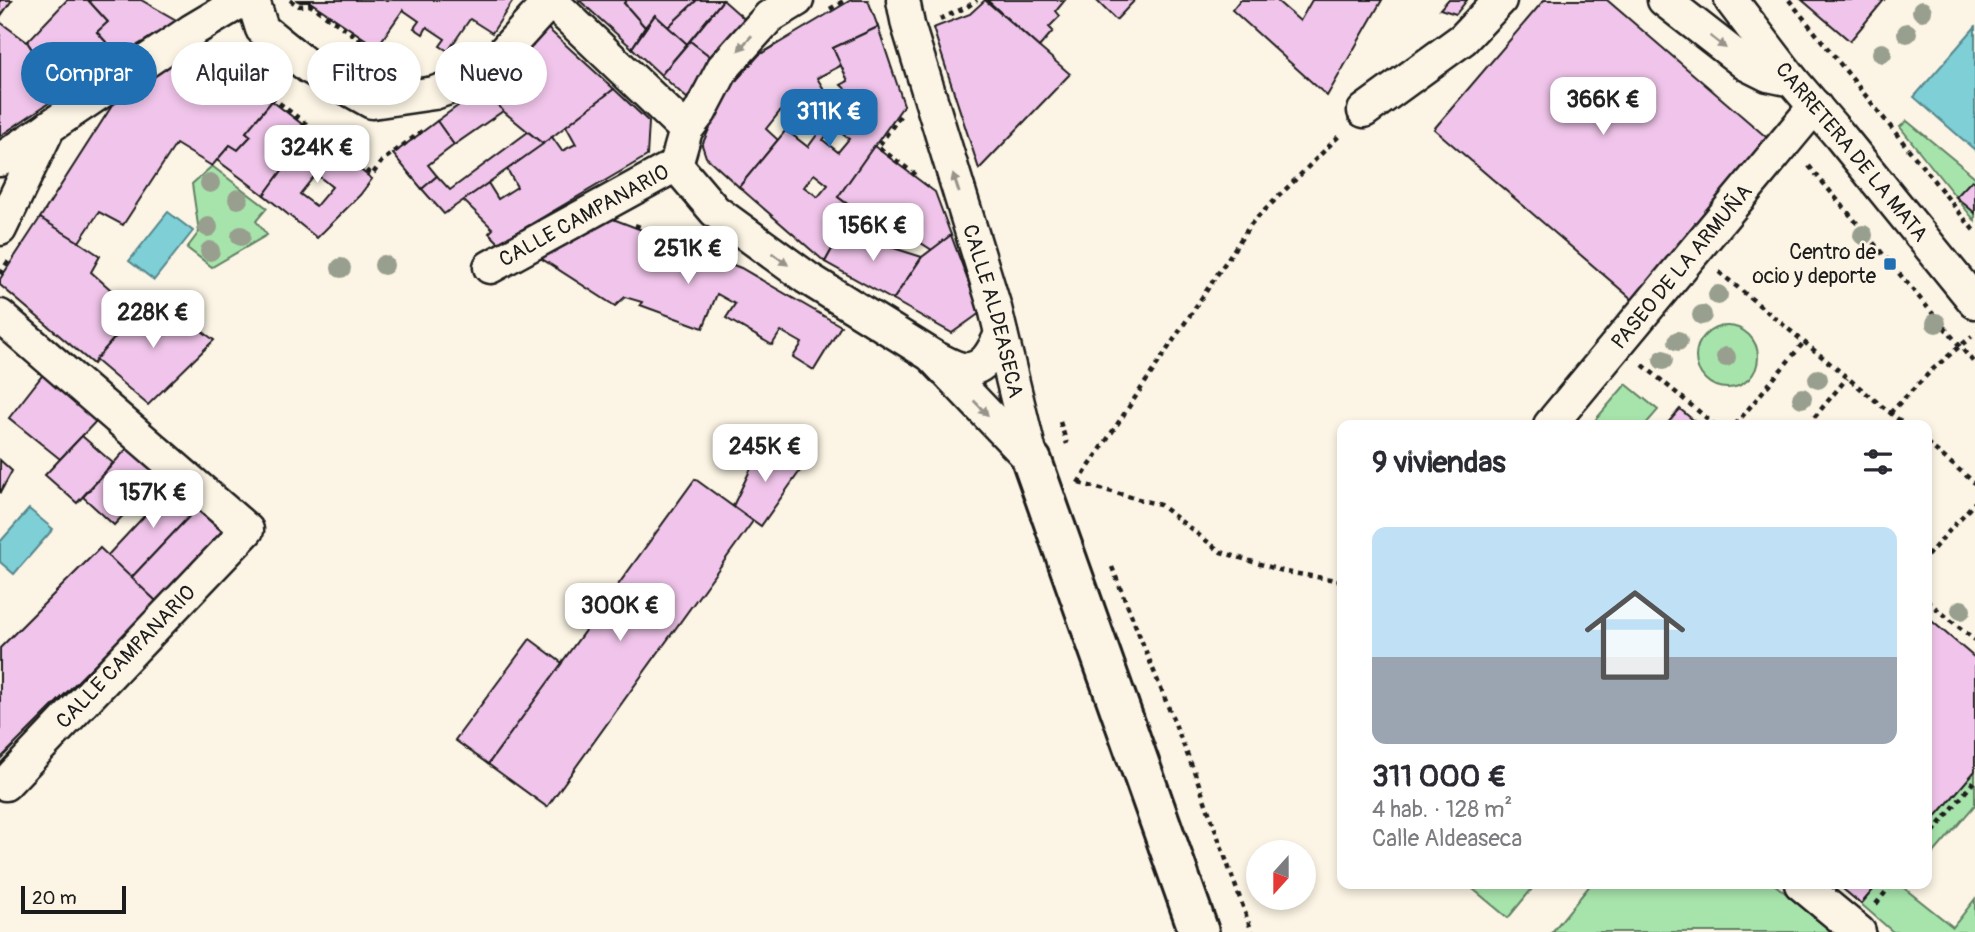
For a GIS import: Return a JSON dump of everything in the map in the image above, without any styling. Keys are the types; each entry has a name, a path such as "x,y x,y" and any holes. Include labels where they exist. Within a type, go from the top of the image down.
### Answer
{"street":[{"path":"0,160 191,31 243,0"},
{"path":"253,0 262,29 309,67 372,102 434,93 463,83 491,67 551,0 686,130"},
{"name":"CALLE ALDEASECA","path":"903,0 908,25 995,308 1032,461"},
{"path":"1364,111 1463,40 1500,0"},
{"path":"1664,0 1746,64 1768,75 1792,80"},
{"name":"CARRETERA DE LA MATA","path":"1731,0 1792,80 1975,302"},
{"path":"810,7 758,9 686,130 676,165 715,211 807,278 931,355 964,369 982,365 994,352 1001,334"},
{"name":"PASEO DE LA ARMUÑA","path":"1554,420 1815,106"},
{"path":"7,240 49,127"},
{"name":"CALLE CAMPANARIO","path":"490,267 676,165"},
{"name":"CALLE CAMPANARIO","path":"0,316 247,530 5,784"},
{"path":"931,355 1062,491 1199,932"},
{"path":"1807,889 1859,932"}],"path":[{"path":"290,0 299,6 310,5 364,42"},
{"path":"810,7 845,0"},
{"path":"1789,0 1975,232"},
{"path":"1062,491 1251,224 1364,111"},
{"path":"1787,141 1975,363"},
{"path":"0,274 7,240"},
{"path":"1695,252 1899,420"},
{"path":"1890,413 1933,369 1975,333"},
{"path":"1739,420 1804,342"},
{"path":"1619,345 1709,420"},
{"path":"1812,420 1847,378"},
{"path":"1058,416 1070,456"},
{"path":"1932,447 1975,483"},
{"path":"1062,491 1074,469"},
{"path":"1062,491 1083,495"},
{"path":"1062,491 1160,505 1221,552 1286,572 1337,580"},
{"path":"1932,550 1975,502"},
{"path":"1109,559 1196,776 1252,932"},
{"path":"1932,605 1975,640"},
{"path":"1932,834 1975,780"}],"green space":[{"path":"1907,121 1975,177 1975,221 1900,127"},
{"path":"212,166 267,208 256,221 267,235 212,267 187,248 199,232 192,184"},
{"path":"1727,326 1749,335 1758,357 1749,379 1727,388 1705,379 1696,357 1705,335"},
{"path":"1626,384 1658,410 1649,420 1595,420"},
{"path":"1975,771 1975,805 1932,855 1932,821"},
{"path":"1473,889 1532,889 1508,918"},
{"path":"1587,889 1780,889 1834,932 1552,932"},
{"path":"1874,889 1905,889 1953,927 1975,899 1975,932 1893,932 1861,904"}],"water":[{"path":"1975,27 1975,150 1914,97"},
{"path":"168,212 193,231 154,280 129,261"},
{"path":"29,509 53,529 14,574 0,562 0,542"}],"building":[{"path":"0,0 12,0 0,17"},
{"path":"67,0 88,0 108,22 97,32 106,42 27,42"},
{"path":"88,0 141,0 178,21 143,42 106,42 97,32 108,22"},
{"path":"296,0 513,1 492,33 470,19 454,42 443,42 445,39 427,27 423,34 414,28 419,21 403,10 381,42 370,42 310,2"},
{"path":"579,0 627,0 624,3 645,27 632,48"},
{"path":"627,0 697,0 668,27 655,15 645,27 624,3"},
{"path":"697,0 723,0 687,44 668,27"},
{"path":"723,0 748,22 716,61 690,41"},
{"path":"851,0 868,0 878,27 833,48 842,65 817,78 825,91 807,104 794,119 782,109 766,129 778,140 739,187 706,157 702,145 725,93 759,55"},
{"path":"985,0 1070,74 979,169 933,28 970,14"},
{"path":"987,0 1065,0 1056,11 1060,16 1049,27 1053,31 1039,47"},
{"path":"1096,0 1135,0 1116,20"},
{"path":"1240,0 1276,0 1300,21 1312,0 1382,0 1327,96 1232,10"},
{"path":"1448,0 1467,0 1456,14 1440,9"},
{"path":"1544,0 1607,0 1772,142 1633,300 1434,129"},
{"path":"1802,0 1884,0 1850,41"},
{"path":"655,15 687,44 661,75 632,48"},
{"path":"0,22 27,42 21,42 21,105 46,105 0,136"},
{"path":"545,26 614,89 543,144 498,105 547,105 547,42 529,42"},
{"path":"878,27 904,105 838,197 854,209 825,262 739,187 786,130 808,147 819,132 798,114 807,104 819,96 838,109 851,94 841,85 848,81 833,48","holes":["833,127 849,139 838,152 823,140","814,174 828,185 818,197 804,187"]},
{"path":"690,41 716,61 690,101 661,75"},
{"path":"171,60 171,105 269,105 246,132 251,136 238,150 230,145 212,166 176,144 123,225 99,212 79,242 40,218 112,105 157,105 157,70"},
{"path":"614,89 649,122 647,156 499,243 489,233 493,229 463,200 488,183 498,199 517,187 507,169 552,137 562,151 576,144 566,126"},
{"path":"269,105 277,105 311,131 264,195 217,160 230,145 238,150 251,136 246,132"},
{"path":"459,105 498,105 503,111 454,145 437,121"},
{"path":"437,121 454,145 428,165 437,176 422,189 393,154"},
{"path":"311,131 372,179 360,195 317,238 264,195","holes":["316,174 332,187 316,206 300,194"]},
{"path":"528,132 543,144 444,214 422,189 437,176 450,190"},
{"path":"874,146 935,192 951,235 932,250 893,225 878,243 858,235 871,221 838,197"},
{"path":"1972,180 1975,182 1975,213 1956,197"},
{"path":"40,218 100,256 91,272 136,312 93,364 0,285 0,279"},
{"path":"613,219 741,268 841,326 814,370 793,357 802,343 781,331 772,345 726,318 735,304 717,294 703,328 625,297 615,306 539,257"},
{"path":"843,229 922,257 893,300 825,262"},
{"path":"951,235 980,313 952,333 893,300 922,257"},
{"path":"153,295 214,340 148,405 95,360"},
{"path":"45,372 100,417 60,459 9,418"},
{"path":"1680,409 1693,420 1670,420"},
{"path":"82,436 113,463 77,503 45,475"},
{"path":"765,439 800,471 761,526 733,506"},
{"path":"131,444 163,473 114,525 83,497"},
{"path":"0,460 12,471 0,493"},
{"path":"695,479 753,521 547,807 488,764"},
{"path":"175,483 200,505 131,578 107,556"},
{"path":"200,505 227,530 157,602 131,578"},
{"path":"100,548 157,602 0,759 0,648"},
{"path":"1932,621 1975,658 1975,771 1932,821"},
{"path":"530,639 562,663 488,764 455,740"},
{"path":"1843,889 1874,889 1861,904"}],"place":[{"name":"Centro de ocio y deporte","path":"1890,264"}]}
